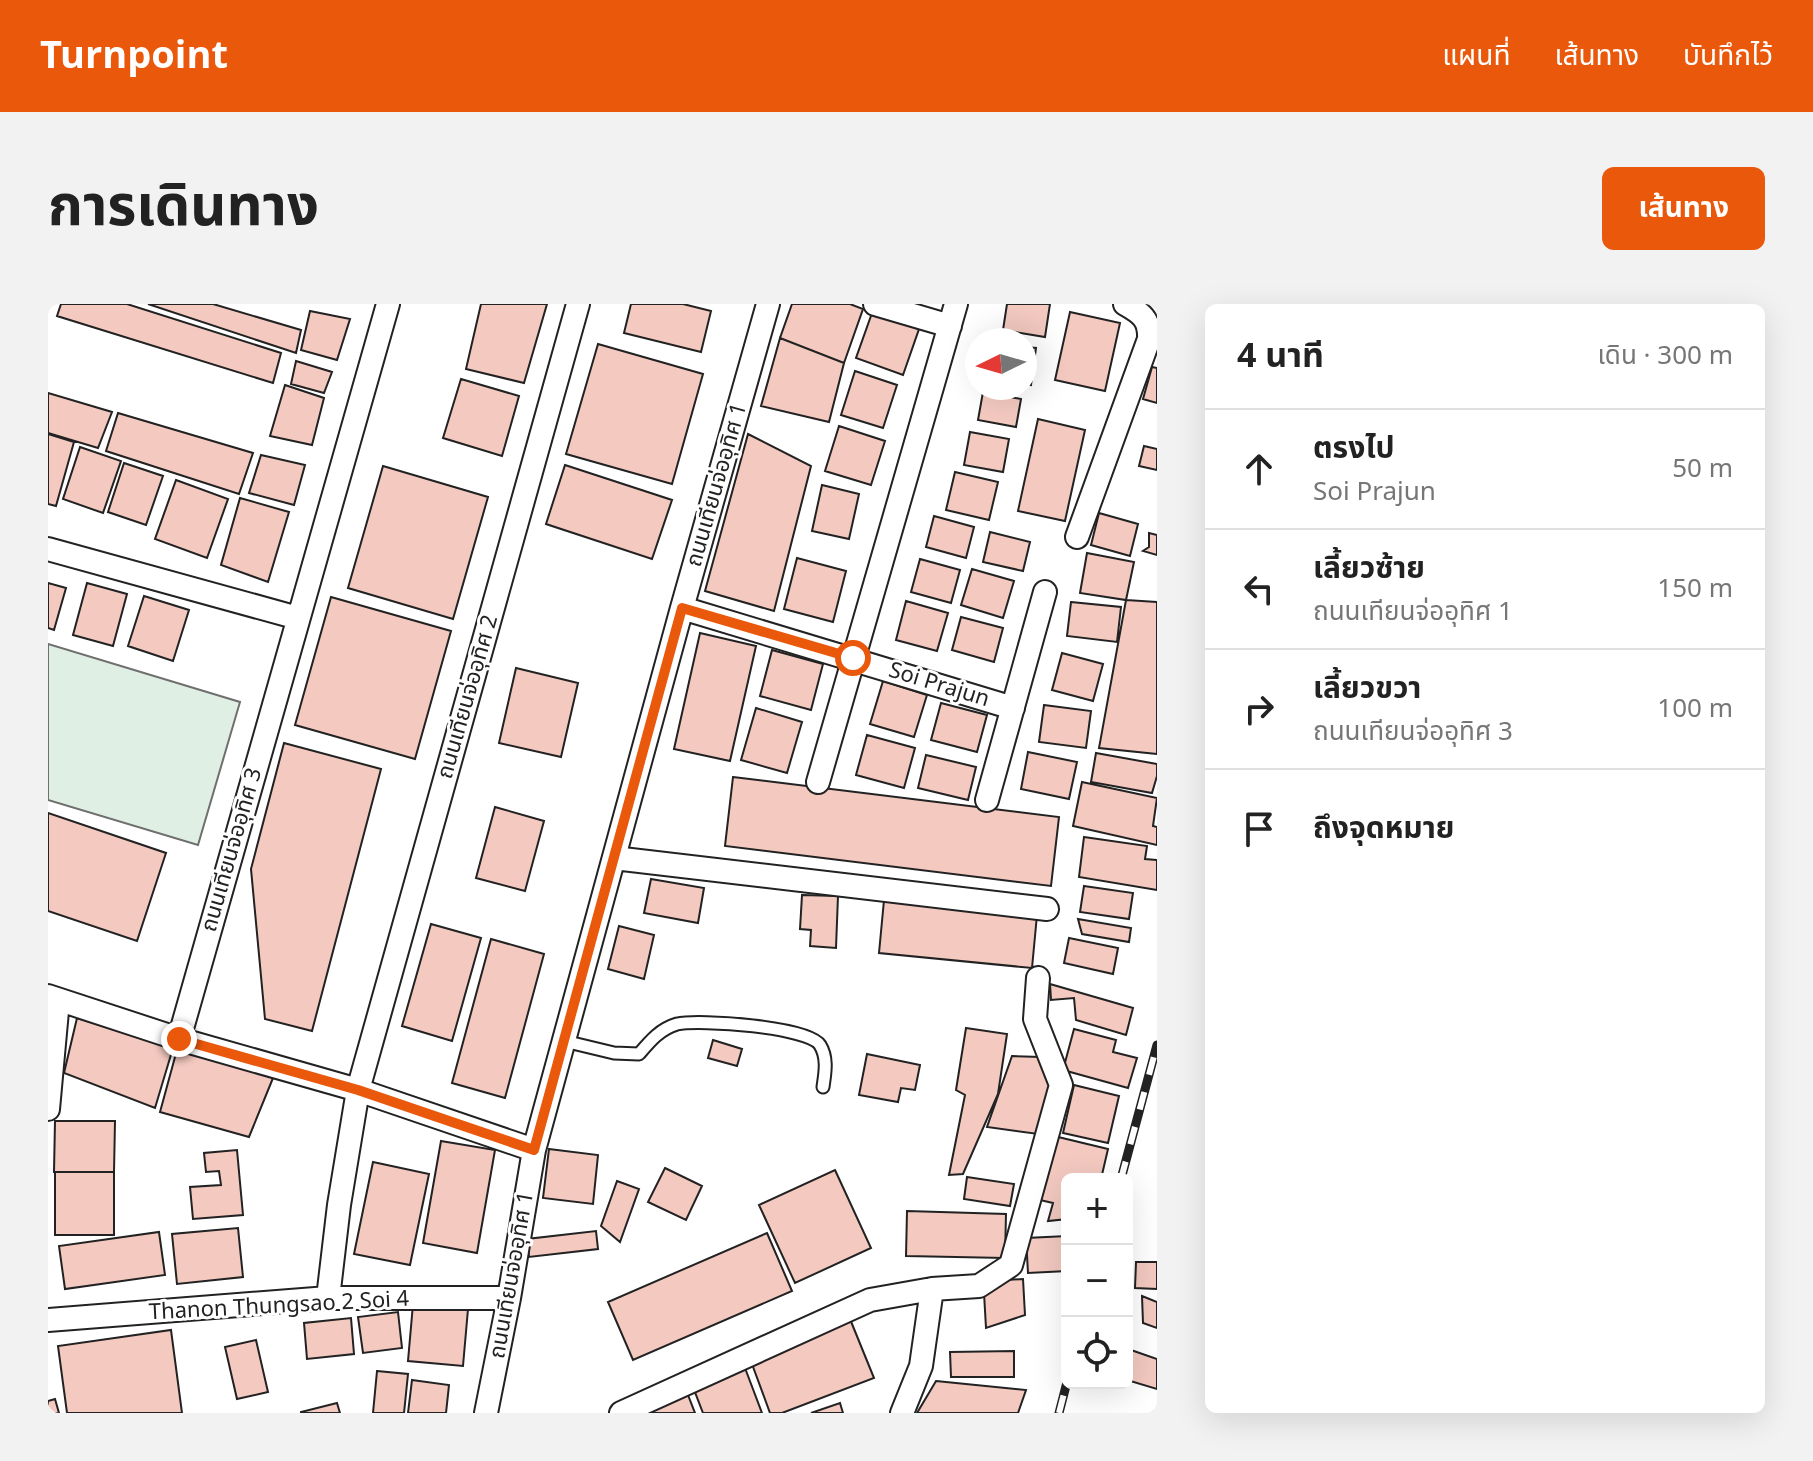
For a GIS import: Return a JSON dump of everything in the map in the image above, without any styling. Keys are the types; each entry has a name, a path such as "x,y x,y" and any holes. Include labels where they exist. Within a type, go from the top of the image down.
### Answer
{"street":[{"name":"ถนนเทียนจ่ออุทิศ 3","path":"179,1039 388,304"},
{"name":"ถนนเทียนจ่ออุทิศ 2","path":"328,1298 358,1090 578,304"},
{"name":"ถนนเทียนจ่ออุทิศ 1","path":"486,1413 534,1150 768,304"},
{"path":"818,782 953,315 875,304"},
{"path":"1077,537 1149,339 1146,318 1125,304"},
{"path":"48,549 298,618"},
{"path":"987,800 1045,592"},
{"name":"Soi Prajun","path":"682,608 1013,708"},
{"path":"614,858 1047,909"},
{"path":"621,1413 870,1300 932,1289 979,1286 1011,1265 1061,1085 1035,1019 1038,978"},
{"path":"48,1109 53,998 179,1039 358,1090 534,1150"},
{"path":"902,1413 921,1366 932,1289"},
{"name":"Thanon Thungsao 2 Soi 4","path":"48,1320 328,1298 509,1298"}],"lane":[{"path":"564,1041 614,1053 639,1054 654,1036 676,1024 714,1021 806,1035 820,1043 826,1062 823,1087"}],"green space":[{"path":"48,644 240,702 198,845 48,800"}],"building":[{"path":"61,304 127,304 281,353 273,383 57,316"},
{"path":"148,304 213,304 301,330 296,353"},
{"path":"481,304 547,304 524,383 466,369"},
{"path":"631,304 683,304 711,311 701,352 624,333"},
{"path":"792,304 850,304 863,309 844,363 780,338"},
{"path":"1007,304 1050,304 1045,337 1037,336 1037,328 1003,328"},
{"path":"310,311 350,319 337,360 301,350"},
{"path":"1070,312 1120,323 1105,391 1055,380"},
{"path":"872,313 919,329 903,375 856,358"},
{"path":"780,338 844,363 829,422 761,406"},
{"path":"598,344 703,374 672,484 566,454"},
{"path":"296,361 332,372 324,393 291,384"},
{"path":"1152,367 1157,368 1157,403 1143,399"},
{"path":"855,371 897,385 883,428 841,415"},
{"path":"461,379 519,396 502,456 443,438"},
{"path":"285,385 324,398 312,445 270,436"},
{"path":"48,393 112,412 98,448 48,433"},
{"path":"982,400 1021,400 1016,427 978,420"},
{"path":"118,413 253,453 239,494 106,451"},
{"path":"1038,419 1085,430 1065,521 1018,511"},
{"path":"839,426 885,441 871,485 825,471"},
{"path":"970,432 1009,439 1003,472 964,465"},
{"path":"48,434 74,442 56,506 48,504"},
{"path":"748,434 811,466 774,611 705,591"},
{"path":"1144,446 1157,449 1157,470 1139,466"},
{"path":"80,447 121,461 103,513 63,499"},
{"path":"261,455 305,465 294,505 249,493"},
{"path":"124,463 163,476 146,525 108,512"},
{"path":"565,465 672,500 652,559 546,524"},
{"path":"383,466 488,497 453,619 348,588"},
{"path":"955,472 998,482 989,520 946,510"},
{"path":"176,480 228,499 207,558 155,539"},
{"path":"822,485 859,494 849,539 812,531"},
{"path":"240,498 289,512 268,582 221,565"},
{"path":"1099,513 1138,524 1130,556 1091,545"},
{"path":"934,516 974,527 966,558 926,547"},
{"path":"990,532 1030,542 1023,571 983,562"},
{"path":"1149,533 1157,535 1157,555 1143,551 1149,547"},
{"path":"1087,553 1134,562 1126,600 1080,593"},
{"path":"797,558 846,571 833,622 784,609"},
{"path":"920,559 960,570 951,603 911,592"},
{"path":"972,569 1014,581 1003,618 961,605"},
{"path":"48,583 66,588 54,630 48,628"},
{"path":"87,583 127,594 113,646 73,635"},
{"path":"144,596 189,610 173,661 128,646"},
{"path":"331,597 451,631 415,759 295,725"},
{"path":"1126,600 1157,602 1157,754 1099,748"},
{"path":"906,601 948,613 937,651 896,640"},
{"path":"1071,602 1121,607 1117,642 1067,636"},
{"path":"961,617 1003,628 994,662 952,650"},
{"path":"700,633 756,646 730,761 674,749"},
{"path":"772,650 823,664 811,710 760,696"},
{"path":"1062,653 1103,664 1093,701 1052,690"},
{"path":"516,668 578,683 561,757 499,743"},
{"path":"883,681 927,695 914,737 870,724"},
{"path":"941,703 987,715 977,752 931,740"},
{"path":"1044,705 1091,711 1086,748 1039,742"},
{"path":"756,708 802,722 787,773 741,760"},
{"path":"867,735 915,748 904,788 856,775"},
{"path":"284,743 381,769 312,1031 265,1019 251,869"},
{"path":"1028,752 1077,762 1069,799 1021,789"},
{"path":"1096,753 1157,764 1152,793 1091,782"},
{"path":"926,755 976,767 968,800 918,788"},
{"path":"733,777 1059,817 1051,886 725,846"},
{"path":"1082,782 1157,798 1153,826 1157,827 1157,845 1073,826"},
{"path":"495,807 544,821 525,891 476,878"},
{"path":"48,813 166,853 137,941 48,911"},
{"path":"1084,837 1147,846 1145,859 1157,860 1157,890 1079,877"},
{"path":"651,879 704,888 698,923 644,913"},
{"path":"1084,886 1133,893 1129,919 1080,912"},
{"path":"802,895 838,896 836,948 810,946 811,930 800,929"},
{"path":"884,900 1037,915 1032,968 879,953"},
{"path":"1078,919 1131,928 1129,942 1082,934"},
{"path":"431,924 481,938 452,1041 402,1026"},
{"path":"619,926 654,935 644,979 608,969"},
{"path":"1069,938 1118,948 1113,974 1064,963"},
{"path":"491,939 544,954 505,1098 452,1083"},
{"path":"1050,984 1133,1008 1126,1035 1076,1020 1074,998 1051,1000"},
{"path":"77,1018 173,1048 155,1108 64,1073"},
{"path":"966,1028 1007,1034 998,1094 963,1174 949,1175 965,1095 956,1090"},
{"path":"1074,1029 1116,1040 1113,1052 1137,1058 1128,1088 1063,1070"},
{"path":"713,1040 742,1049 737,1066 708,1058"},
{"path":"178,1046 273,1078 249,1137 160,1112"},
{"path":"867,1054 920,1065 915,1090 901,1088 898,1102 859,1095"},
{"path":"1012,1056 1041,1057 1052,1085 1038,1134 987,1127"},
{"path":"1074,1085 1119,1096 1108,1143 1063,1133"},
{"path":"55,1121 115,1121 114,1172 54,1172"},
{"path":"1054,1136 1108,1149 1102,1173 1061,1173 1061,1220 1048,1221 1053,1203 1040,1200"},
{"path":"441,1141 495,1150 477,1253 423,1243"},
{"path":"549,1149 598,1155 593,1204 543,1198"},
{"path":"237,1150 243,1215 193,1219 190,1187 221,1185 219,1171 206,1172 204,1153"},
{"path":"373,1162 429,1174 410,1265 354,1254"},
{"path":"665,1168 702,1186 686,1220 648,1202"},
{"path":"835,1170 871,1248 795,1283 759,1205"},
{"path":"55,1172 114,1172 114,1235 55,1235"},
{"path":"967,1177 1014,1184 1010,1206 964,1199"},
{"path":"617,1181 639,1189 620,1242 601,1226"},
{"path":"907,1211 1006,1214 1005,1258 906,1256"},
{"path":"238,1228 243,1277 177,1284 172,1234"},
{"path":"596,1231 598,1249 529,1257 527,1239"},
{"path":"159,1232 165,1275 65,1289 59,1246"},
{"path":"767,1233 792,1291 633,1360 608,1302"},
{"path":"1061,1236 1061,1271 1028,1273 1026,1238"},
{"path":"1136,1262 1157,1262 1157,1289 1135,1288"},
{"path":"1023,1279 1025,1315 986,1328 984,1293 1005,1280"},
{"path":"1142,1296 1157,1302 1157,1328 1143,1323"},
{"path":"413,1304 468,1309 463,1366 408,1361"},
{"path":"398,1312 402,1348 363,1353 358,1317"},
{"path":"351,1318 354,1354 307,1359 304,1323"},
{"path":"850,1319 874,1378 782,1413 770,1413 752,1364"},
{"path":"171,1330 182,1413 67,1413 58,1346"},
{"path":"256,1340 268,1392 237,1399 225,1347"},
{"path":"1014,1351 1014,1377 951,1377 950,1352"},
{"path":"1133,1351 1157,1359 1157,1389 1133,1382"},
{"path":"745,1368 762,1413 703,1413 693,1387"},
{"path":"377,1371 408,1374 404,1413 373,1413"},
{"path":"412,1380 449,1385 446,1413 408,1413"},
{"path":"936,1381 1026,1390 1018,1413 917,1413"},
{"path":"688,1395 695,1413 638,1413"},
{"path":"55,1399 59,1413 48,1413 48,1401"},
{"path":"337,1403 340,1413 301,1413 301,1412"},
{"path":"840,1403 843,1413 811,1413"}],"railway":[{"path":"1123,1173 1157,1045"},
{"path":"1059,1413 1065,1389"}],"route":[{"path":"179,1039 358,1090 534,1150 682,608 853,658"}]}
